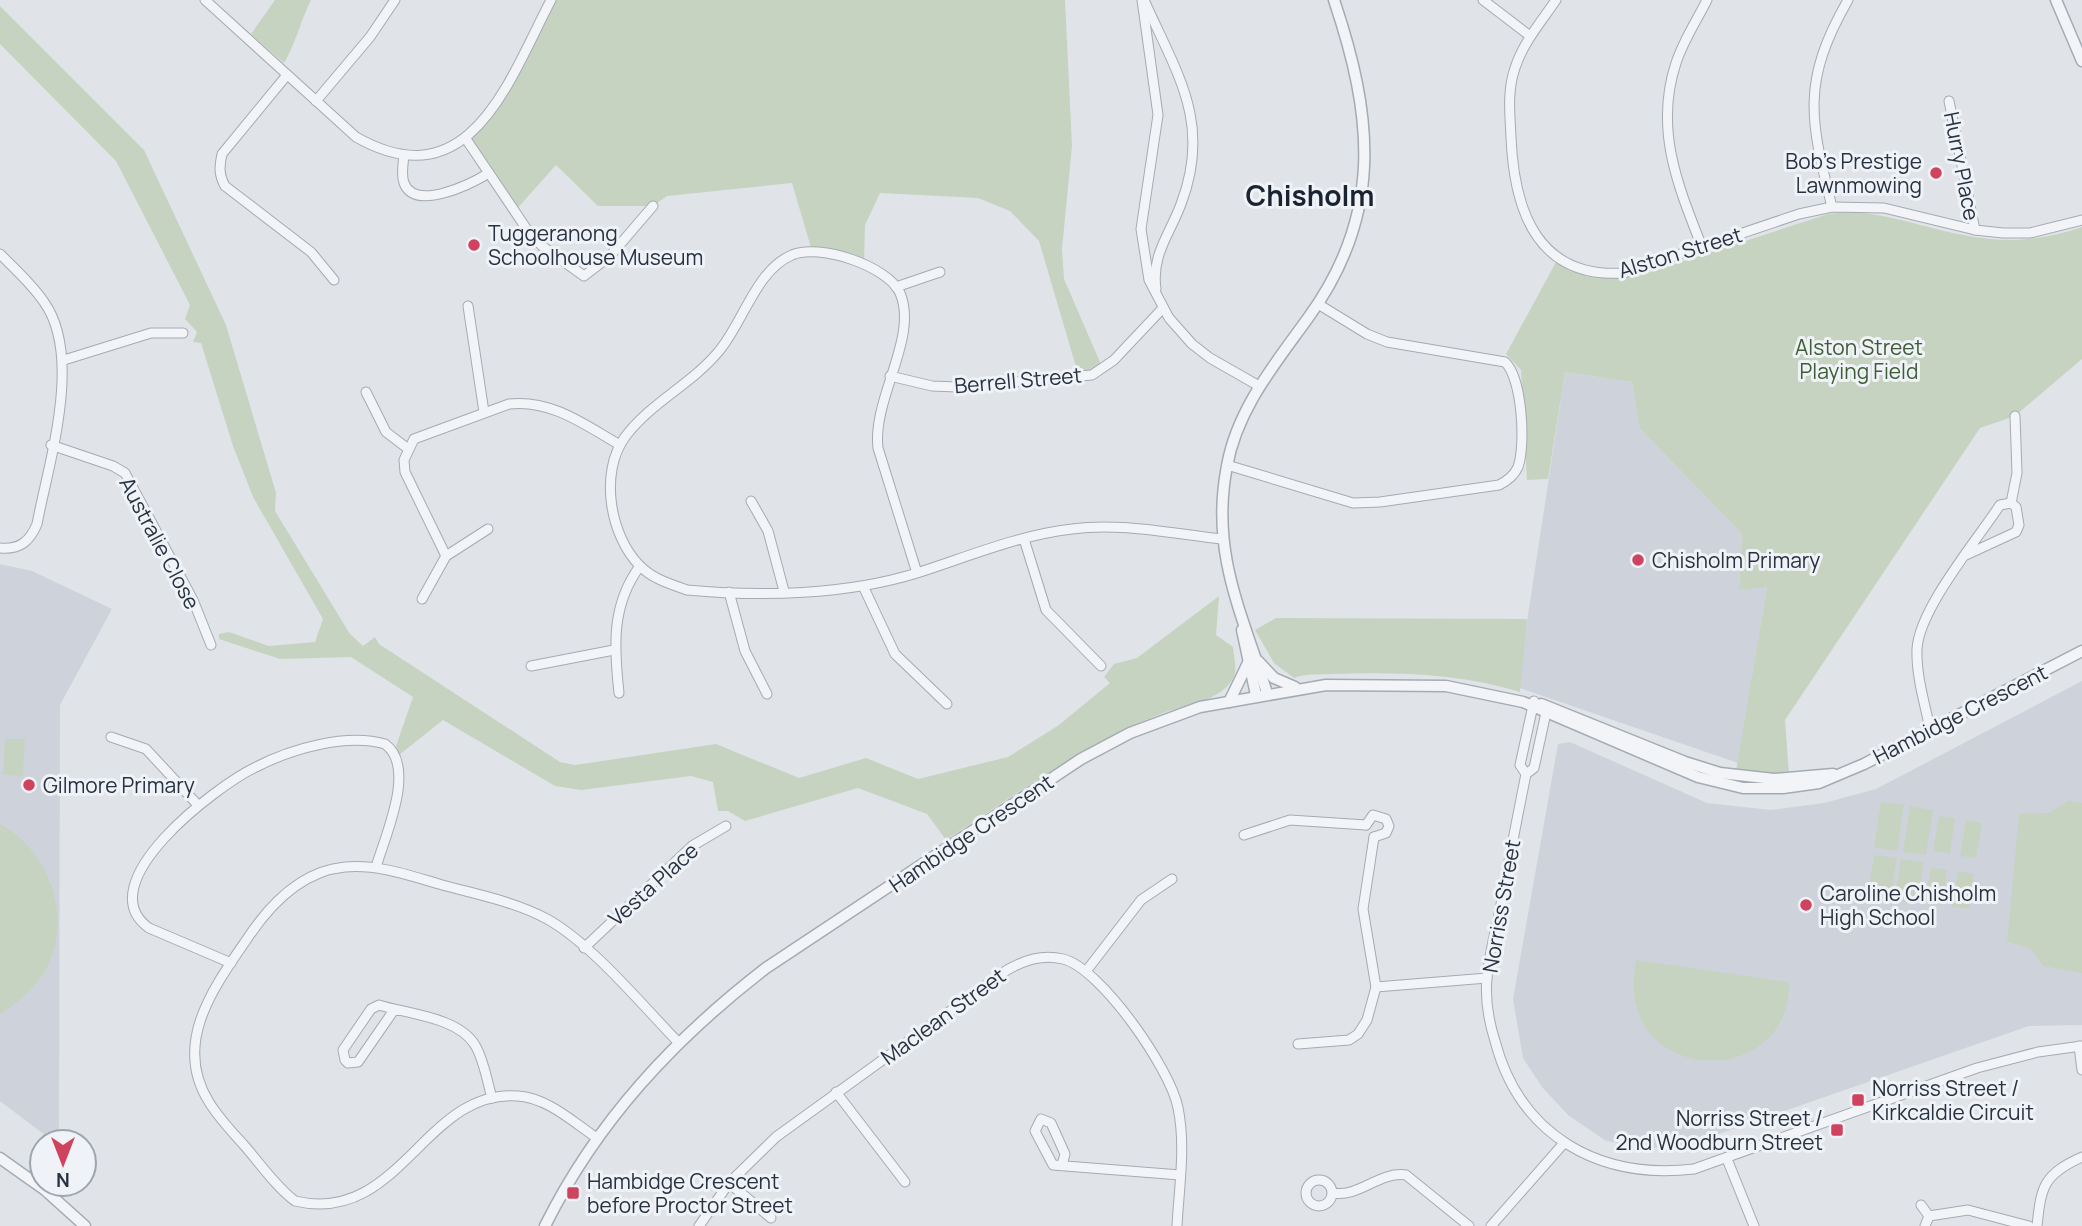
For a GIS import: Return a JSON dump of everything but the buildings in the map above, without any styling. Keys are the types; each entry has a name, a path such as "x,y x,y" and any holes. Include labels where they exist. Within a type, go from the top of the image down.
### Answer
{"street":[{"path":"205,0 356,137 374,148 404,155 436,153 466,139 486,120 551,0"},
{"path":"316,101 370,37 395,0"},
{"path":"1143,0 1184,85 1195,130 1188,187 1156,259 1161,304"},
{"path":"1143,0 1158,115 1140,229 1149,280 1161,304 1192,344 1219,364 1259,386"},
{"path":"1262,694 1225,566 1222,540 1227,465 1237,433 1259,386 1318,304 1348,245 1357,212 1365,160 1361,91 1334,0"},
{"path":"1483,0 1530,36"},
{"name":"Alston Street","path":"1556,0 1530,36 1517,62 1510,90 1512,178 1522,211 1538,238 1560,259 1587,271 1624,273 1799,215 1832,207 1884,208 1975,230 2030,233 2082,220"},
{"path":"1702,247 1670,161 1666,111 1676,62 1707,0"},
{"path":"1832,207 1816,140 1813,103 1821,54 1848,0"},
{"path":"2056,0 2082,61"},
{"path":"287,75 222,155 219,167 221,179 225,186 311,252 334,280"},
{"name":"Hurry Place","path":"1949,101 1975,230"},
{"path":"466,139 542,247 584,276 610,256 653,206"},
{"path":"404,155 403,182 409,191 417,196 457,189 489,173"},
{"path":"917,573 878,448 879,411 905,319 904,305 897,287 875,268 820,251 790,255 766,276 719,352 637,423 620,445 613,469 612,502 620,534 640,566 658,579 687,590 729,592 864,588 917,573 1024,539 1074,528 1103,527 1222,540"},
{"path":"0,254 45,302 57,330 64,360 51,445 33,534 18,547 0,548"},
{"path":"897,287 940,272"},
{"name":"Berrell Street","path":"890,376 932,386 957,387 1091,375 1114,360 1161,304"},
{"path":"1227,465 1353,503 1380,502 1499,485 1514,474 1520,455 1519,387 1512,368 1505,362 1387,342 1367,334 1318,304"},
{"path":"468,306 484,412"},
{"path":"64,360 151,334 183,334"},
{"path":"366,392 386,432 407,448"},
{"path":"446,556 405,472 407,448 424,434 509,404 542,404 620,445"},
{"path":"1966,555 2016,532 2018,512 2011,503 2017,473 2015,416"},
{"name":"Australie Close","path":"51,445 117,467 125,473 193,600 211,645"},
{"path":"751,501 768,531 784,591"},
{"path":"1930,729 1917,664 1920,630 2000,505 2011,503"},
{"path":"422,599 446,556 488,529"},
{"path":"1024,539 1046,610 1101,666"},
{"path":"619,692 614,650 618,610 626,589 640,566"},
{"path":"864,588 895,654 947,704"},
{"path":"729,592 745,651 767,694"},
{"path":"531,666 614,650"},
{"name":"Hambidge Crescent","path":"545,1226 597,1138 635,1088 678,1042 720,1003 766,968 1082,759 1153,723 1200,707 1296,688 1356,683 1446,686 1530,703 1678,769 1719,783 1743,788 1783,788 1819,783 2082,651"},
{"path":"1252,660 1274,677 1296,688"},
{"path":"1229,702 1252,660"},
{"name":"Norriss Street","path":"1526,774 1520,765 1530,703"},
{"name":"Norriss Street","path":"1546,709 1534,768 1526,774 1487,978 1491,1027 1506,1074 1531,1113 1564,1143 1601,1161 1640,1171 1694,1168 1727,1159 1977,1068 2028,1054 2080,1046"},
{"path":"111,737 146,749 197,804"},
{"path":"231,962 149,929 137,920 130,905 133,887 153,854 197,804 256,766 288,754 338,743 385,744 396,755 401,775 376,867"},
{"path":"1373,815 1386,819 1389,826 1386,833 1374,837 1368,833 1366,825 1373,815"},
{"path":"1244,835 1290,820 1366,825"},
{"name":"Vesta Place","path":"584,948 692,846 726,826"},
{"path":"1298,1044 1339,1042 1358,1034 1367,1020 1376,987 1363,909 1374,837"},
{"path":"321,1215 305,1209 282,1188 209,1104 198,1076 195,1046 200,1016 231,962 267,911 292,887 333,869 376,867 523,908 555,924 584,948 678,1042"},
{"path":"1087,970 1141,900 1172,879"},
{"name":"Maclean Street","path":"699,1226 729,1183 769,1142 1022,961 1039,957 1056,958 1087,970 1102,985 1156,1058 1171,1084 1181,1125 1177,1226"},
{"path":"1376,987 1487,978"},
{"path":"394,1010 358,1062 348,1063 343,1050 371,1009 379,1005 449,1025 466,1034 480,1057 492,1098"},
{"path":"2080,1046 2082,1070"},
{"path":"836,1092 905,1182"},
{"path":"434,1147 464,1113 492,1098 520,1096 538,1100 597,1138"},
{"path":"1062,1165 1065,1154 1051,1123 1041,1119 1035,1124 1035,1131 1052,1165 1180,1175"},
{"path":"1491,1226 1564,1143"},
{"path":"2037,1226 2044,1184 2060,1167 2082,1157"},
{"path":"0,1158 45,1191 85,1226"},
{"path":"1727,1159 1754,1226"},
{"path":"1333,1193 1348,1193 1395,1173 1406,1175 1469,1226"},
{"path":"729,1183 771,1218"},
{"path":"1921,1205 1929,1216"},
{"path":"1929,1216 1968,1210 2029,1226"},
{"path":"1925,1226 1929,1216"}],"shaded area":[{"name":"Chisholm Primary","path":"1565,372 1632,382 1640,429 1742,534 1739,590 1767,586 1738,763 1517,687"},
{"name":"Gilmore Primary","path":"0,564 32,571 112,609 60,705 59,1128 36,1128 0,1101"},
{"name":"Caroline Chisholm High School","path":"2082,681 2082,1025 2029,1026 1687,1145 1653,1148 1606,1141 1568,1115 1542,1087 1523,1058 1513,999 1558,744 1570,742 1707,803 1771,810 1824,803 1876,789"}],"green space":[{"path":"275,0 311,0 284,63 251,34"},
{"path":"551,0 1065,0 1072,146 1062,249 1064,279 1103,369 1079,377 1039,241 1010,211 978,198 880,193 865,225 864,265 812,251 792,183 667,196 653,206 598,206 556,165 515,211 466,139 486,120"},
{"path":"0,6 144,150 226,325 276,493 275,511 350,634 363,646 375,637 379,644 560,762 575,765 716,744 799,778 866,758 918,779 1008,757 1059,725 1110,683 1104,677 1114,664 1137,658 1219,596 1216,635 1233,647 1233,679 1224,689 1208,699 1163,713 1106,739 1024,788 946,840 927,814 858,788 745,821 728,811 718,811 713,782 691,776 581,790 555,786 443,720 399,755 395,749 413,697 351,657 280,659 219,639 219,634 229,632 269,646 315,642 323,619 253,497 233,446 201,343 193,342 197,332 185,319 190,305 116,161 0,44"},
{"name":"Alston Street Playing Field","path":"1846,212 1883,216 1972,237 2003,240 2037,238 2082,227 2082,359 2015,416 1980,428 1785,720 1789,774 1736,771 1767,587 1739,590 1742,534 1640,429 1632,382 1565,372 1548,479 1527,480 1521,370 1506,354 1556,262 1589,276 1612,278 1647,273 1828,214"},
{"path":"1276,618 1527,619 1520,692 1474,681 1426,675 1355,673 1294,678 1274,663 1255,630"},
{"path":"5,739 25,739 23,776 3,775"},
{"path":"2068,801 2082,803 2082,973 2043,966 2030,948 2007,942 2019,814 2049,813"},
{"path":"1881,802 1904,805 1897,851 1874,847"},
{"path":"1910,806 1933,810 1926,855 1903,852"},
{"path":"1939,816 1955,818 1950,854 1933,851"},
{"path":"1966,820 1982,823 1976,858 1960,856"},
{"path":"0,824 32,851 44,868 52,887 57,928 54,949 42,976 26,994 0,1014"},
{"path":"1874,855 1897,858 1890,900 1867,897"},
{"path":"1901,859 1924,862 1917,904 1894,901"},
{"path":"1931,867 1947,870 1941,905 1925,903"},
{"path":"1958,871 1974,874 1969,909 1952,907"},
{"path":"1636,960 1789,982 1783,1018 1763,1043 1735,1057 1704,1060 1674,1052 1650,1033 1635,1002"}],"place":[{"name":"Bob's Prestige Lawnmowing","path":"1936,173"},
{"name":"Tuggeranong Schoolhouse Museum","path":"474,245"},
{"name":"Chisholm Primary","path":"1638,560"},
{"name":"Gilmore Primary","path":"29,785"},
{"name":"Caroline Chisholm High School","path":"1806,905"},
{"name":"Norriss Street / Kirkcaldie Circuit","path":"1858,1100"},
{"name":"Norriss Street / 2nd Woodburn Street","path":"1837,1130"},
{"name":"Hambidge Crescent before Proctor Street","path":"573,1193"}],"district":[{"name":"Chisholm","path":"1310,195"}]}
